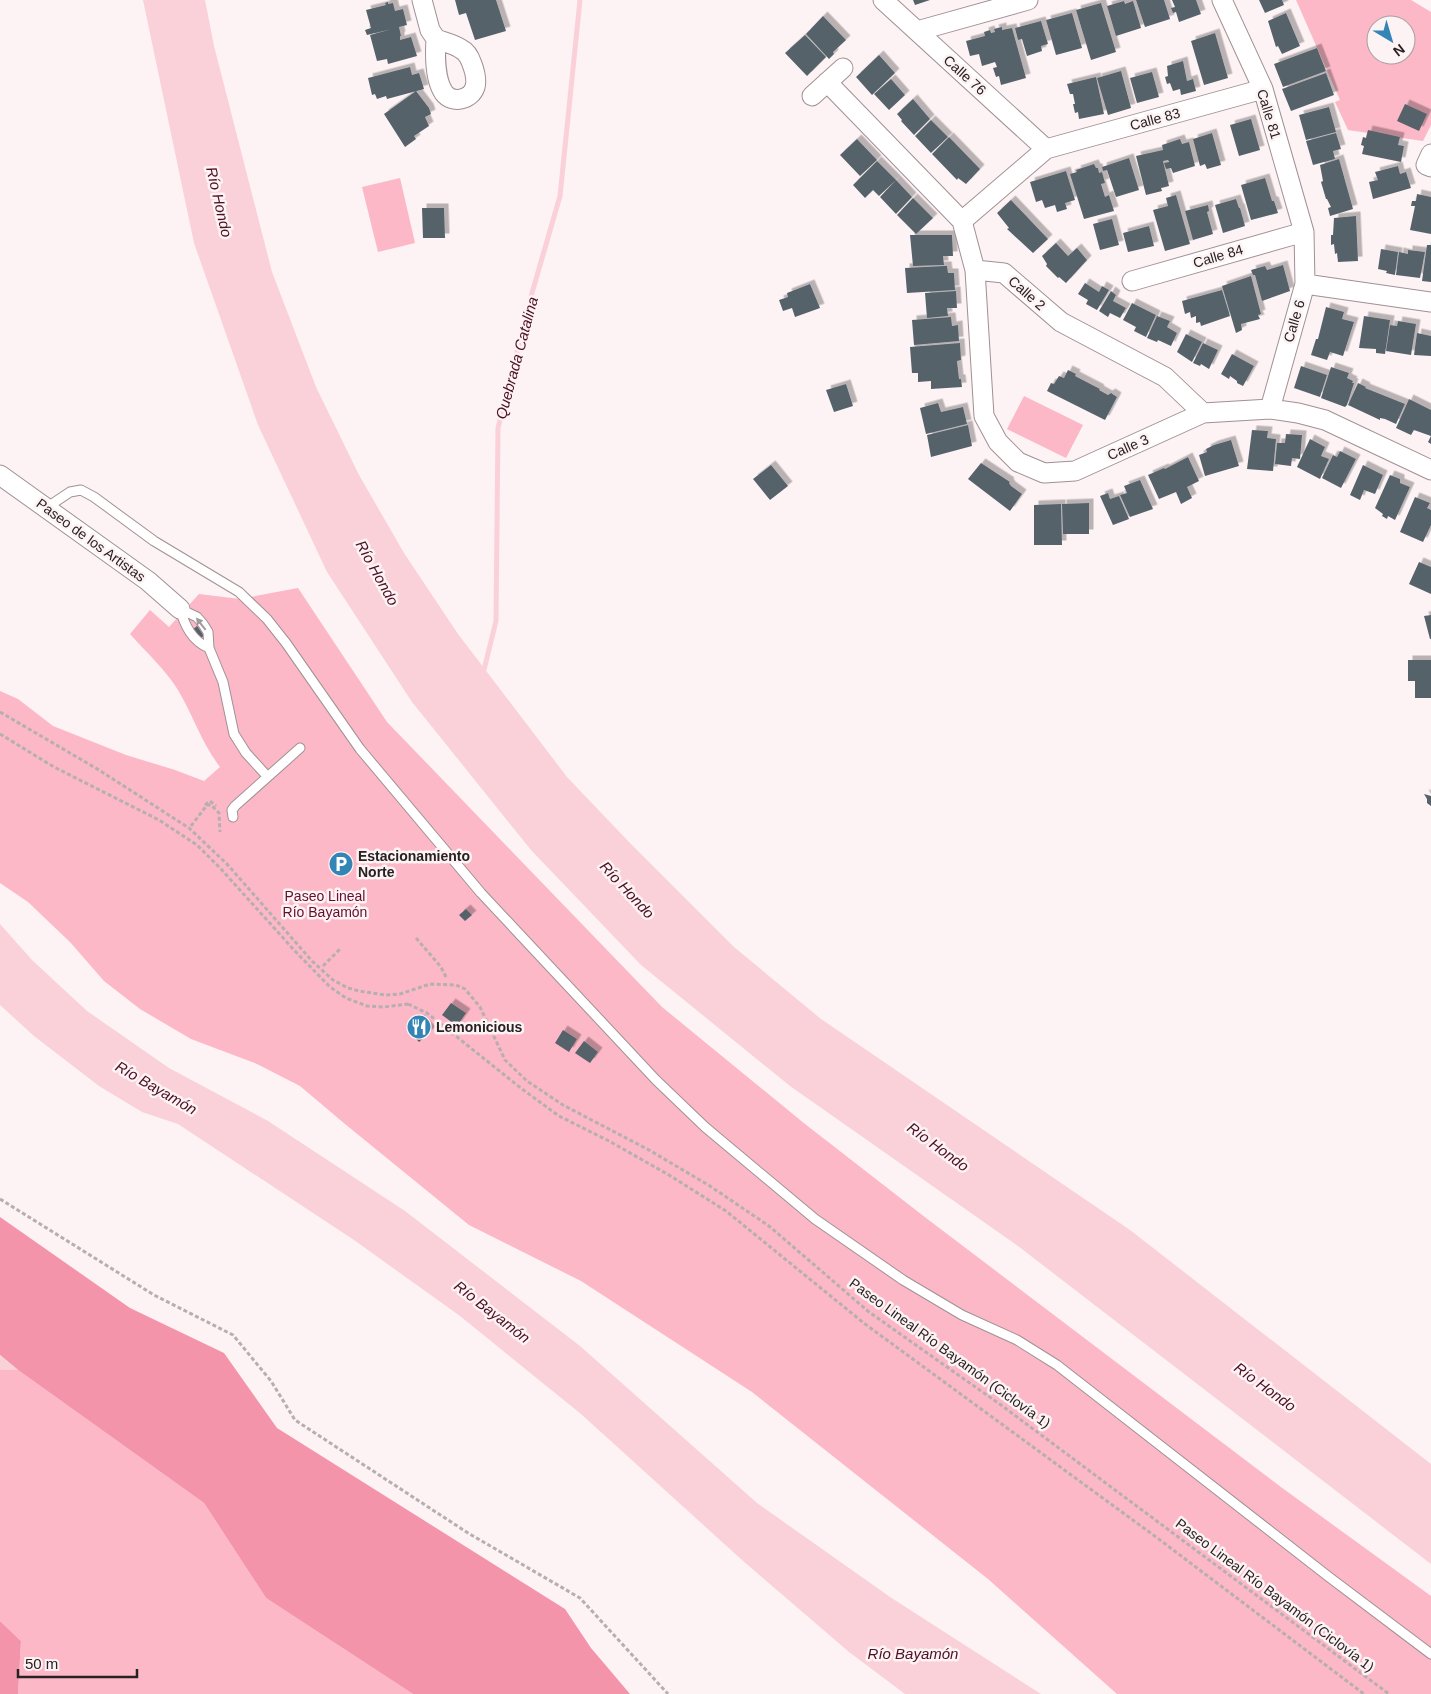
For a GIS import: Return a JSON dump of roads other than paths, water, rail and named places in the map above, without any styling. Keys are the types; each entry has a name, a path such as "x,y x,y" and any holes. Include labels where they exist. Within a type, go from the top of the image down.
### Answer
{"street":[{"path":"422,0 430,30 436,39"},
{"name":"Calle 76","path":"883,0 1046,149"},
{"path":"917,31 1028,0"},
{"name":"Calle 81","path":"1222,0 1263,89 1304,232"},
{"path":"812,96 842,68"},
{"path":"827,82 962,221 975,270"},
{"name":"Calle 83","path":"1046,149 1263,89"},
{"path":"962,221 1046,149"},
{"path":"1431,154 1426,165 1431,168"},
{"name":"Calle 84","path":"1132,281 1304,232"},
{"name":"Calle 6","path":"1270,409 1305,284 1304,232"},
{"name":"Calle 2","path":"975,270 1004,273 1061,322 1165,377 1203,413"},
{"name":"Calle 3","path":"975,270 984,416 998,442 1018,462 1044,473 1075,471 1203,413 1270,409 1298,413 1325,420 1431,470"},
{"path":"1305,284 1431,302"},
{"name":"Paseo de los Artistas","path":"0,475 148,581 180,609"}],"lane":[{"path":"46,508 70,492 81,490 94,497 154,541 239,592 267,619 282,637 360,749 475,886 656,1080 705,1126 815,1219 903,1280 962,1314 1017,1340 1057,1366 1431,1654"},
{"path":"180,609 183,620 192,636 196,641 209,648"},
{"path":"180,609 190,613 203,624 208,632 209,648 223,682 234,734 246,753 267,776"},
{"path":"233,817 232,810 235,806 300,748"}],"water":[{"name":"Río Hondo","path":"143,0 205,0 214,46 272,272 316,387 359,475 404,553 458,634 567,777 734,947 821,1019 1130,1230 1431,1464 1431,1564 1018,1246 790,1086 641,965 531,850 412,702 327,572 258,425 194,243"},
{"name":"Río Bayamón","path":"0,924 32,960 87,1011 169,1068 268,1121 405,1211 580,1346 757,1503 890,1597 1041,1694 905,1694 849,1652 742,1560 581,1414 460,1316 354,1240 178,1124 142,1112 99,1086 34,1036 0,1005"},
{"path":"0,1355 18,1370 0,1370"}],"waterway":[{"name":"Quebrada Catalina","path":"483,674 496,621 498,428 532,293 560,196 580,0"}],"place":[{"name":"Estacionamiento Norte","path":"341,864"},
{"name":"Lemonicious","path":"419,1027"}],"park label":[{"name":"Paseo Lineal Río Bayamón","path":"325,904"}]}
